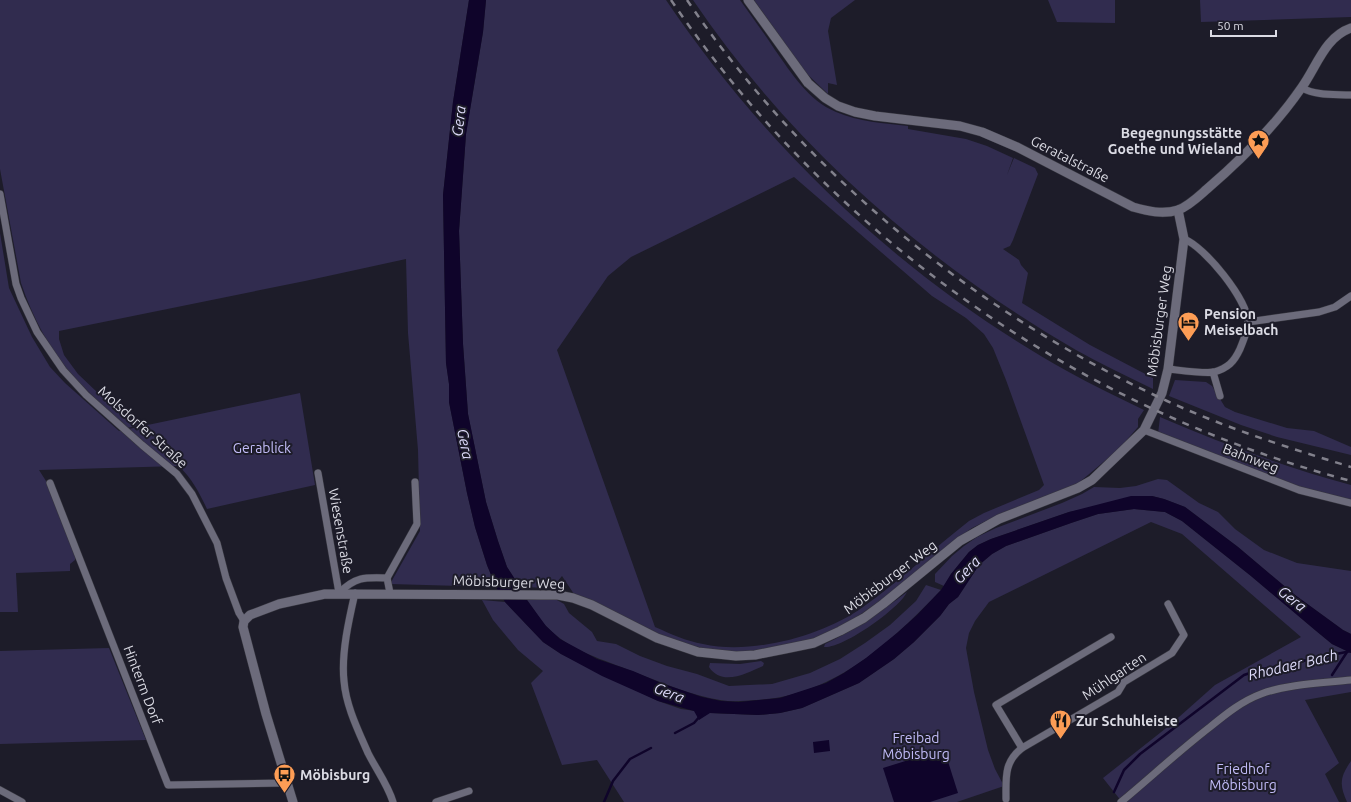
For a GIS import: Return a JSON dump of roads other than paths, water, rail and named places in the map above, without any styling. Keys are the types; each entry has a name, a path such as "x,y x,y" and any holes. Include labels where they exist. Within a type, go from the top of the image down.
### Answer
{"street":[{"name":"Geratalstraße","path":"748,0 808,83 825,98 838,106 875,116 960,126 982,132 1001,139 1133,207 1149,211 1163,212 1178,210 1193,201 1241,159 1272,126 1302,88 1323,51 1335,36 1351,28"},
{"path":"1302,88 1310,92 1322,94 1351,94"},
{"name":"Molsdorfer Straße","path":"0,194 16,284 37,332 63,370 86,395 177,474 192,494 216,543 226,578 239,613 244,621 243,627 252,662 285,781 293,802"},
{"name":"Möbisburger Weg","path":"244,621 250,615 279,604 309,596 325,594 390,593 558,595 573,598 592,605 657,638 698,652 736,656 755,655 814,642 840,632 864,618 883,604 960,541 999,519 1060,497 1092,480 1144,430 1162,393 1168,369 1184,239 1178,210"},
{"path":"1168,369 1213,372 1232,363 1236,358 1245,336 1248,322 1243,306 1220,270 1191,242 1184,239"},
{"path":"1248,322 1319,312 1335,307 1351,296"},
{"path":"1213,372 1220,396"},
{"name":"Bahnweg","path":"1144,430 1299,490 1351,503"},
{"name":"Wiesenstraße","path":"318,473 339,593"},
{"path":"390,593 387,578 417,524 415,482"},
{"name":"Hinterm Dorf","path":"50,483 168,785 283,783 285,781"},
{"path":"339,593 349,583 365,578 387,578"},
{"path":"355,593 349,619 343,663 346,694 357,729 392,796 393,802"},
{"name":"Mühlgarten","path":"1007,800 1006,772 1008,763 1015,753 1118,692 1124,682 1172,653 1184,635 1168,604"},
{"path":"1022,748 996,705 1111,637"},
{"path":"1122,802 1196,738 1234,708 1249,700 1261,694 1275,690 1351,680"},
{"path":"0,790 22,802"},
{"path":"436,802 469,790"},
{"name":"Mühlgarten","path":"1002,792 1007,800"}],"water":[{"name":"Gera","path":"469,0 486,0 483,32 466,134 459,231 463,344 468,414 486,502 507,567 527,600 546,626 560,639 597,659 702,697 721,701 739,702 780,698 826,683 866,658 917,615 941,590 951,574 969,552 978,545 991,539 1069,512 1131,496 1152,496 1185,507 1238,547 1295,595 1343,630 1351,634 1351,653 1332,644 1251,576 1182,521 1165,512 1134,509 1098,514 1006,546 992,554 979,565 958,597 949,604 940,616 914,642 894,659 859,683 802,708 780,713 758,715 710,713 699,720 694,711 658,701 602,676 561,654 543,642 505,602 496,587 487,565 475,527 467,493 449,402 449,384 446,363 443,195 453,102"},
{"path":"829,740 830,751 814,753 813,742"},
{"path":"944,749 958,793 930,802 894,802 883,768"}],"waterway":[{"name":"Rhodaer Bach","path":"1114,792 1124,770 1140,754 1244,675 1259,670 1351,651"},
{"path":"1332,675 1347,652"},
{"path":"675,733 694,723 701,715"},
{"path":"604,802 613,781 630,759 651,748"}],"railway":[{"path":"671,0 735,85 806,164 884,237 968,302 1057,359 1151,408 1249,449 1351,481"},
{"path":"687,0 734,64 785,124 841,181 900,233 963,282 1028,326 1096,366 1167,401 1235,429 1351,467"}],"place":[{"name":"Begegnungsstätte Goethe und Wieland","path":"1258,160"},
{"name":"Pension Meiselbach","path":"1189,342"},
{"name":"Zur Schuhleiste","path":"1061,740"},
{"name":"Möbisburg","path":"284,794"}],"park label":[{"name":"Gerablick","path":"262,448"},
{"name":"Freibad Möbisburg","path":"916,746"},
{"name":"Friedhof Möbisburg","path":"1243,778"}]}
